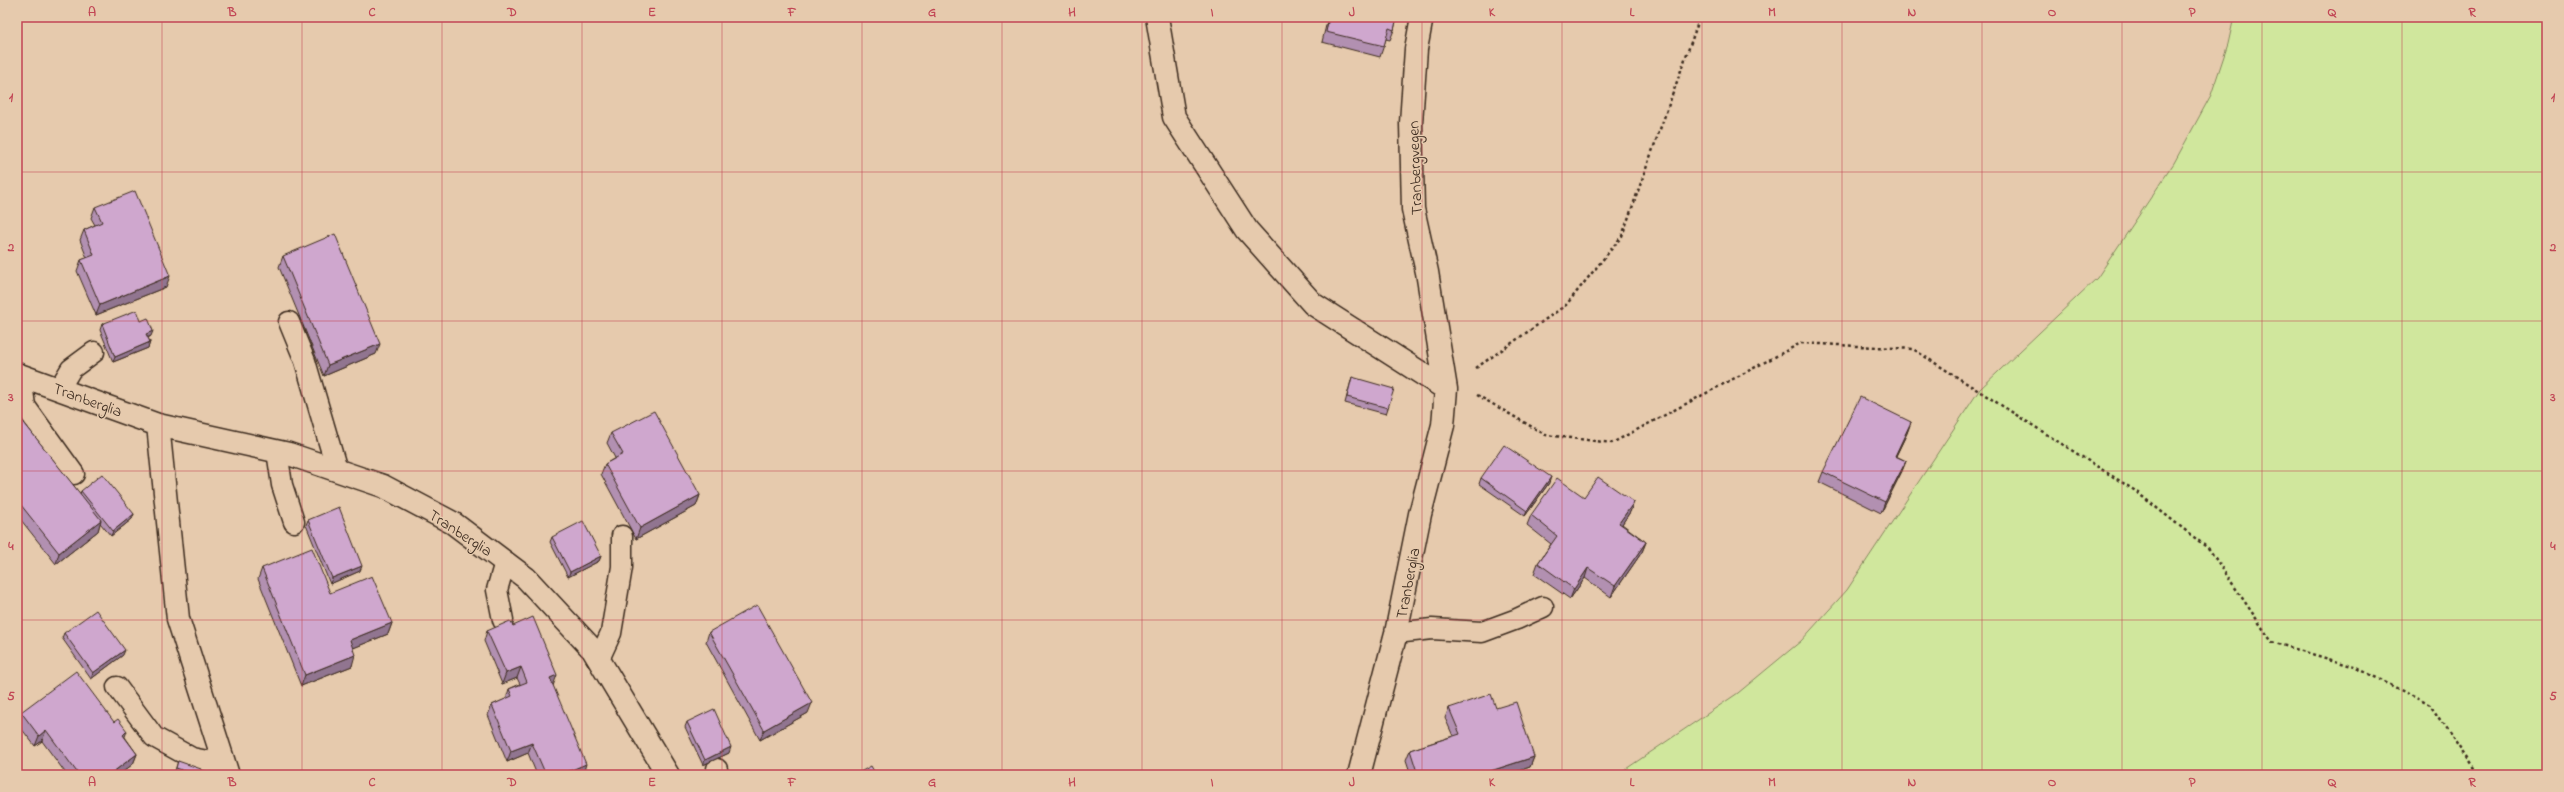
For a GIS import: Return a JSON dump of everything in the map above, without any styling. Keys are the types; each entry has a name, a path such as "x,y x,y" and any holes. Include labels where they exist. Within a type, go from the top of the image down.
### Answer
{"street":[{"path":"1157,17 1174,117 1247,230 1313,304 1451,386"},
{"name":"Tranbergvegen","path":"1422,17 1416,49 1411,123 1413,209 1451,386"},
{"name":"Tranberglia","path":"19,375 158,425 277,451 383,486 453,523 526,578 593,650 662,771"},
{"name":"Tranberglia","path":"1359,775 1396,634 1420,514 1443,425 1451,386"},
{"path":"158,425 178,619 226,769"}],"lane":[{"path":"289,322 305,361 336,470"},
{"path":"59,389 71,369 94,352"},
{"path":"19,375 25,406 74,474"},
{"path":"277,451 282,485 294,522"},
{"path":"598,659 611,632 622,567 622,536"},
{"path":"503,620 497,590 505,562"},
{"path":"1396,634 1432,629 1482,632 1543,607"},
{"path":"117,687 154,737 192,758 226,769"}],"path":[{"path":"1700,17 1622,236 1566,305 1451,386 1546,435 1612,443 1801,343 1913,349 2134,490 2209,549 2272,642 2355,667 2430,705 2478,775"}],"green space":[{"path":"2234,17 2547,17 2547,775 1617,775 1738,693 1801,641 1847,590 1980,389 2097,278 2174,163 2211,95 2228,44"}],"building":[{"path":"1329,17 1397,17 1394,30 1389,28 1384,46 1326,32"},
{"path":"135,191 170,276 100,305 81,260 94,255 84,230 102,222 95,207"},
{"path":"335,234 380,344 328,365 283,256"},
{"path":"137,310 141,321 148,318 153,331 146,334 150,342 115,357 102,324"},
{"path":"1352,377 1394,389 1388,408 1347,397"},
{"path":"1860,397 1911,422 1895,456 1906,461 1885,502 1823,472"},
{"path":"654,411 700,495 640,528 605,464 623,454 611,433"},
{"path":"17,414 101,520 59,553 17,500"},
{"path":"1504,445 1551,477 1527,511 1481,478"},
{"path":"102,474 134,514 113,531 81,491"},
{"path":"1598,477 1634,502 1619,523 1646,542 1615,586 1588,568 1574,589 1538,563 1557,536 1531,515 1557,478 1584,497"},
{"path":"339,507 362,566 332,578 308,520"},
{"path":"583,521 601,556 570,572 552,537"},
{"path":"312,548 330,593 372,576 392,623 350,640 355,655 305,675 262,568"},
{"path":"757,605 812,703 764,730 709,632"},
{"path":"96,610 125,650 93,673 64,633"},
{"path":"533,617 557,675 550,678 586,764 560,775 546,775 532,743 511,751 492,705 512,696 509,689 527,682 521,667 506,673 487,631 510,621 513,626"},
{"path":"76,671 114,722 118,719 127,731 123,735 137,754 109,775 79,775 46,730 39,736 21,712"},
{"path":"1491,694 1496,708 1516,702 1534,757 1478,775 1418,775 1410,750 1460,734 1449,708"},
{"path":"714,709 731,747 705,760 687,722"},
{"path":"178,761 201,769 199,775 176,768"},
{"path":"871,766 876,775 855,775"}]}
